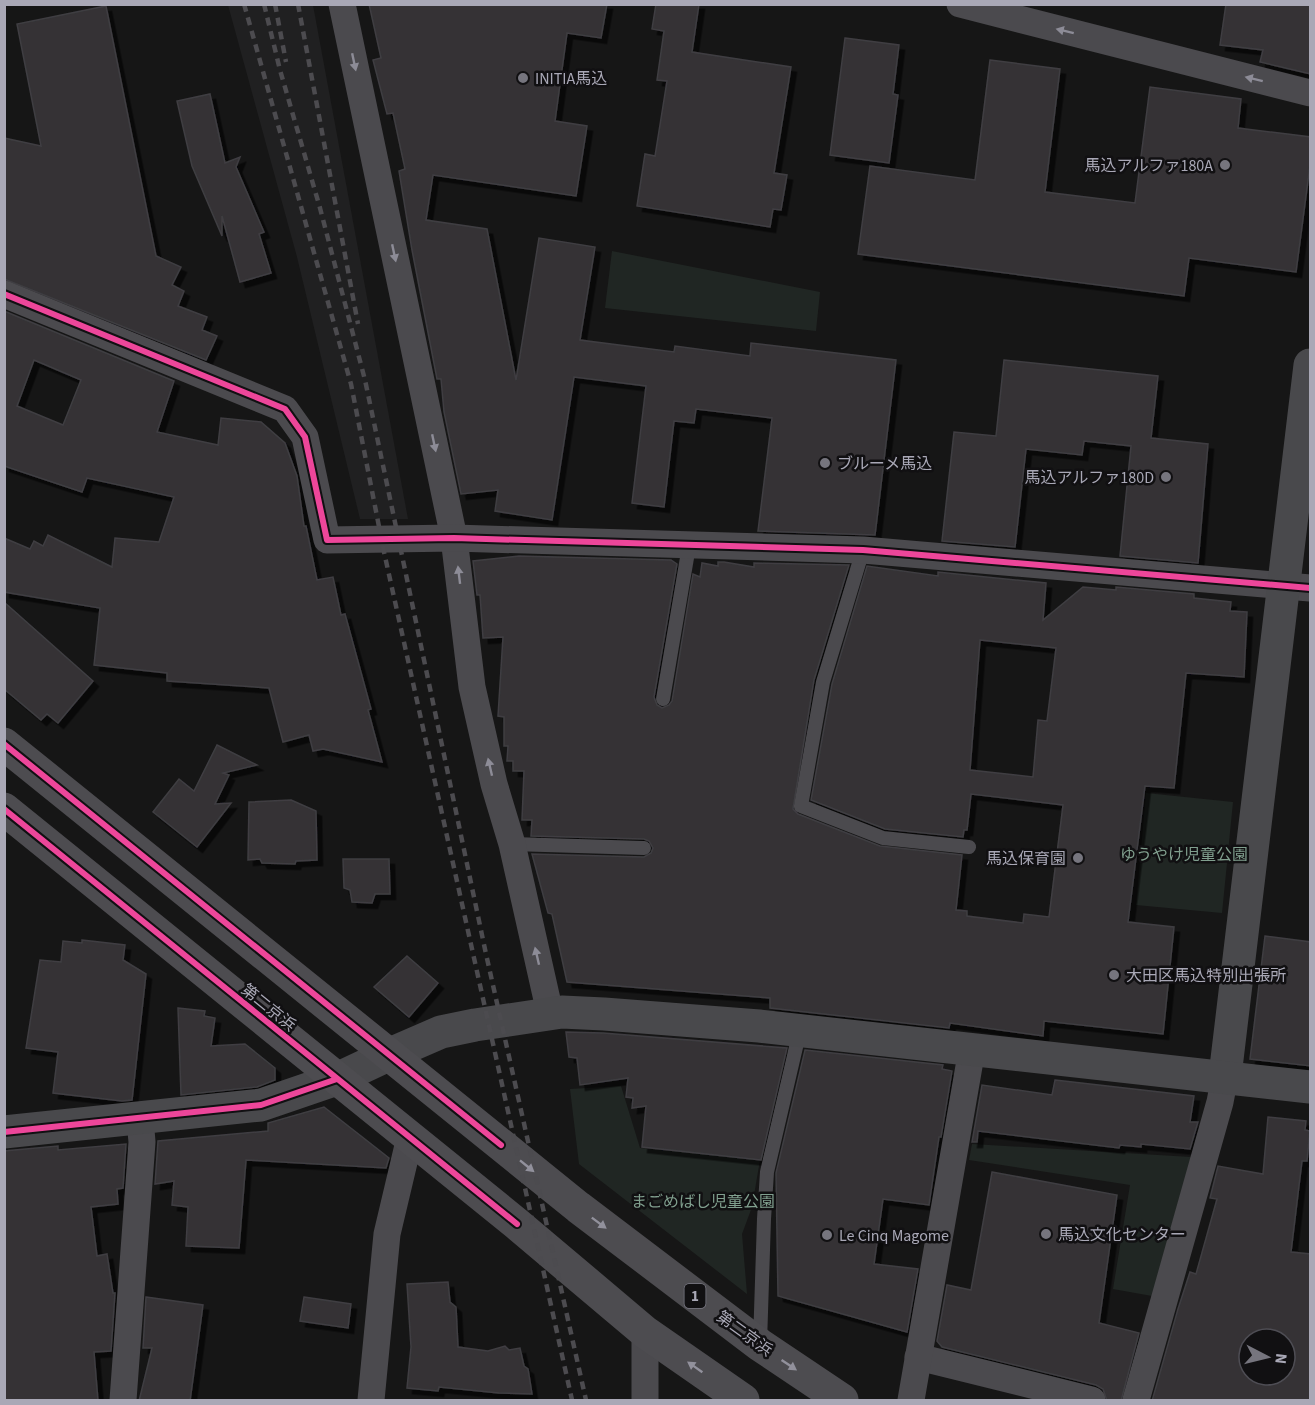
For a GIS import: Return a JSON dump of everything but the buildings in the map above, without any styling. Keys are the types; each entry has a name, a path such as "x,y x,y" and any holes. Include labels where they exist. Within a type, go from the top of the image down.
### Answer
{"highway":[{"name":"第二京浜","path":"4,744 553,1187 760,1346 842,1401"},
{"name":"第二京浜","path":"4,809 568,1265 645,1332 743,1401"}],"street":[{"path":"342,4 454,538 472,687 494,784 512,844 550,1013"},
{"path":"960,4 1311,93"},
{"path":"4,294 285,409 305,437 327,540 454,538 863,550 1297,586"},
{"path":"1136,1401 1220,1102 1225,1076 1297,586 1311,365"},
{"path":"4,1132 261,1105 337,1079 441,1032 550,1013 604,1014 800,1030 1311,1086"},
{"path":"910,1401 972,1049"},
{"path":"123,1401 142,1142 140,1119"},
{"path":"371,1401 387,1234 410,1137"},
{"path":"645,1332 645,1401"},
{"path":"918,1357 1092,1401"}],"lane":[{"path":"663,699 689,546"},
{"path":"863,550 824,681 801,806 884,838 969,847"},
{"path":"512,844 644,848"},
{"path":"760,1346 767,1172 800,1030"}],"shaded area":[{"path":"228,5 313,5 408,519 360,519 297,257"}],"green space":[{"path":"612,251 820,292 816,331 605,308"},
{"name":"ゆうやけ児童公園","path":"1146,793 1233,802 1222,913 1136,905"},
{"name":"まごめばし児童公園","path":"621,1086 640,1148 760,1160 752,1207 742,1234 747,1294 579,1164 570,1089"},
{"path":"972,1144 1191,1157 1152,1296 1113,1289 1130,1185 969,1160"}],"railway":[{"path":"244,4 351,384 384,552 572,1400"},
{"path":"264,4 365,380 486,954 586,1400"},
{"path":"275,4 286,62"},
{"path":"298,4 358,324"}],"cycle path":[{"path":"4,294 285,409 305,437 327,540 454,538 863,550 1310,588"},
{"path":"4,744 501,1145"},
{"path":"4,809 517,1224"},
{"path":"4,1132 261,1105 337,1079"}],"place":[{"name":"INITIA馬込","path":"523,78"},
{"name":"馬込アルファ180A","path":"1225,165"},
{"name":"ブルーメ馬込","path":"825,463"},
{"name":"馬込アルファ180D","path":"1166,477"},
{"name":"馬込保育園","path":"1078,858"},
{"name":"大田区馬込特別出張所","path":"1114,975"},
{"name":"馬込文化センター","path":"1046,1234"},
{"name":"Le Cinq Magome","path":"827,1235"}]}
